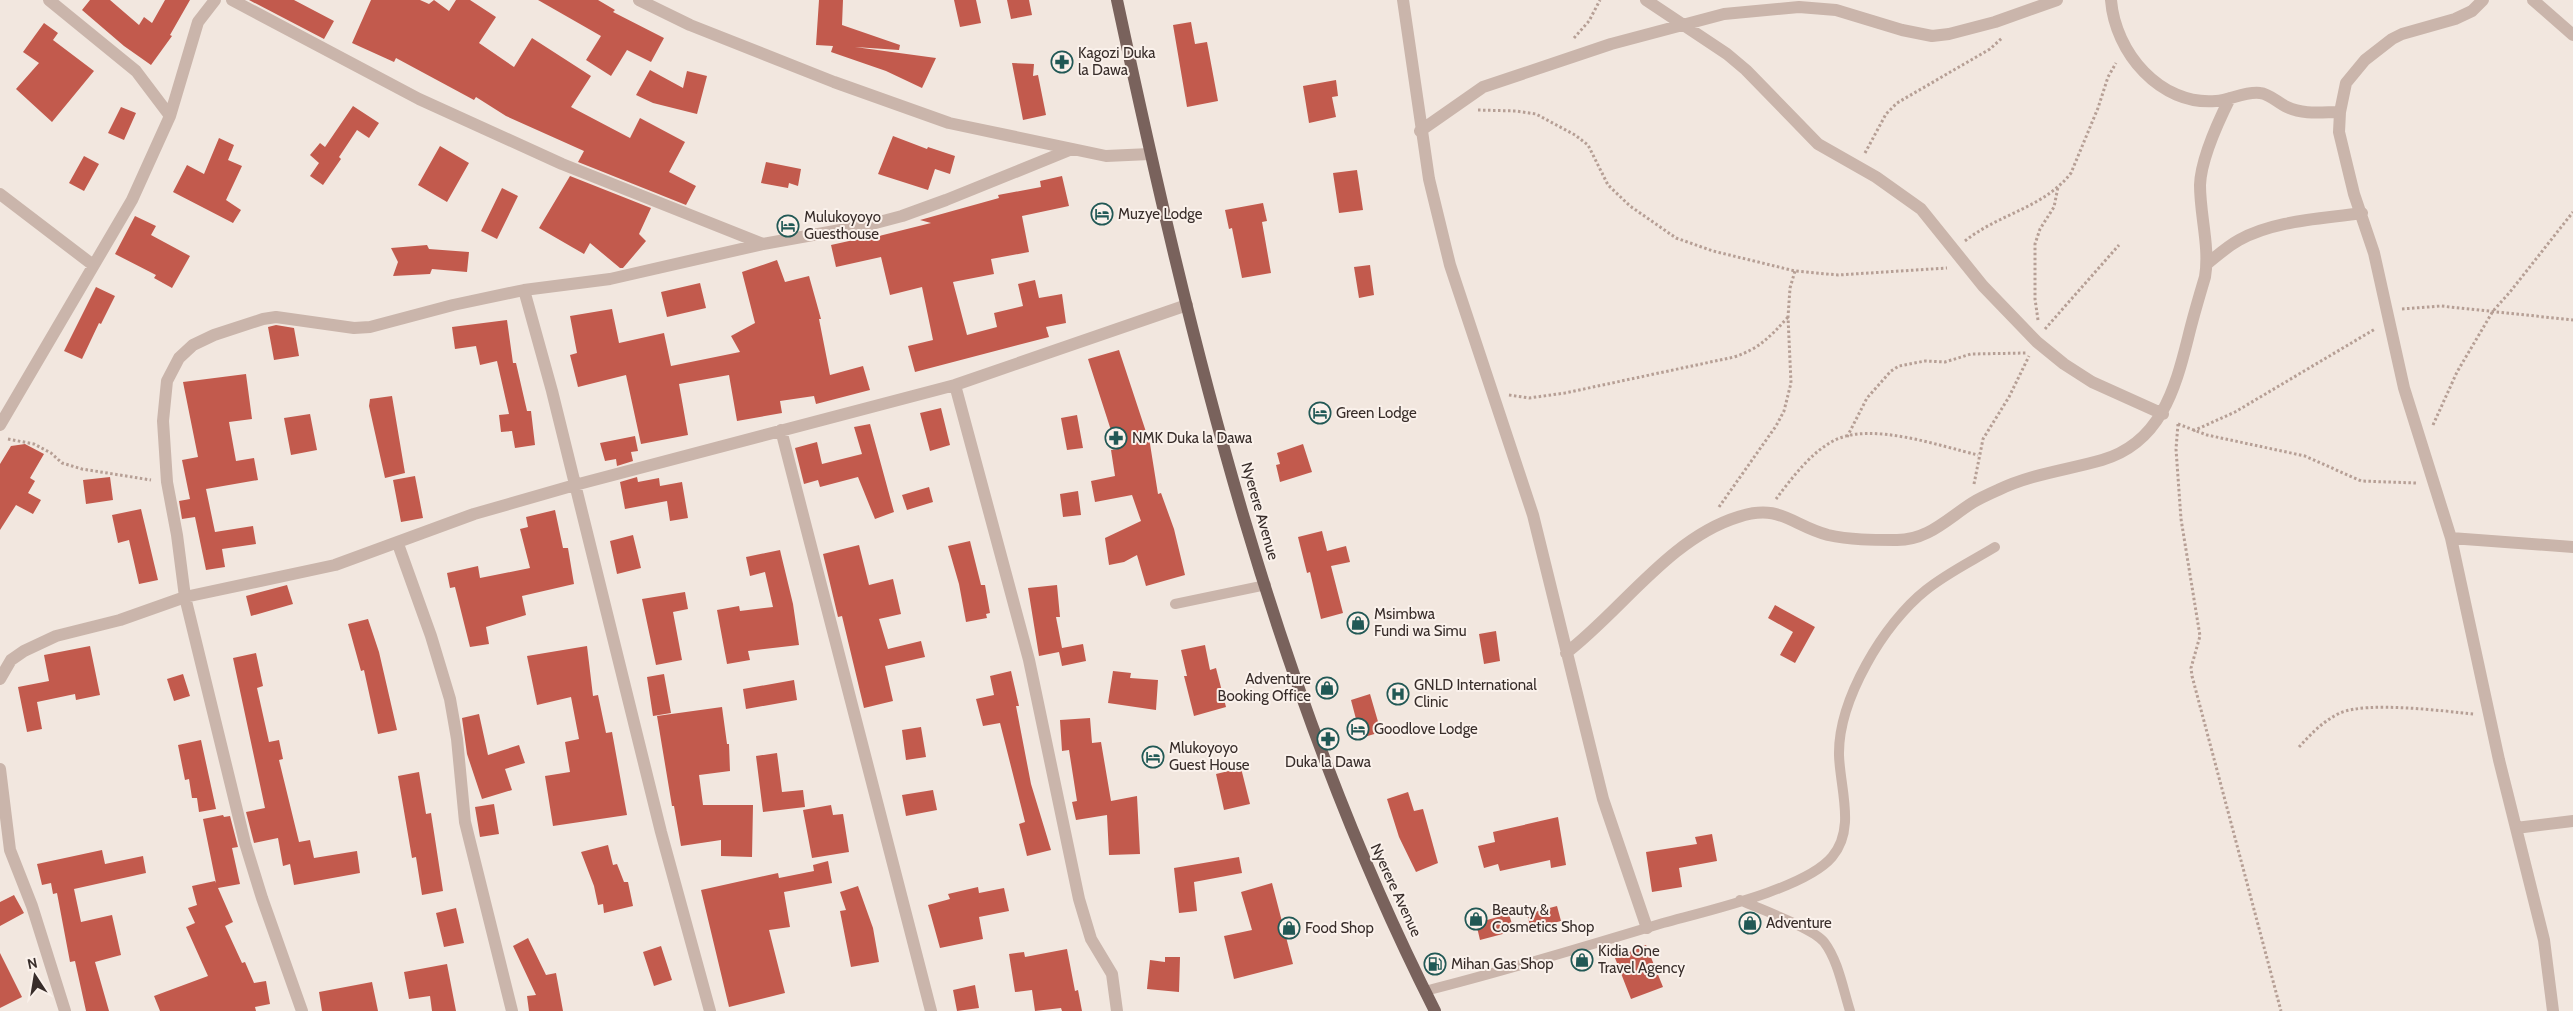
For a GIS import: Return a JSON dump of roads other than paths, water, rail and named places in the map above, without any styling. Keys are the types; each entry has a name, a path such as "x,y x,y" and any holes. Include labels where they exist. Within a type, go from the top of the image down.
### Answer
{"main road":[{"name":"Nyerere Avenue","path":"1118,0 1150,154 1197,350 1266,585 1298,686 1348,823 1424,991 1435,1011"}],"street":[{"path":"49,0 136,71 170,116"},
{"path":"0,425 132,200 170,116 198,22 215,0"},
{"path":"232,0 419,100 562,164 763,244"},
{"path":"639,0 690,25 798,68 949,123 1106,156 1150,154"},
{"path":"1403,0 1420,131 1429,179 1450,265 1533,515 1603,799 1647,928"},
{"path":"1646,0 1686,26 1746,70 1818,144 1909,198 1921,209 2002,306 2064,364 2092,382 2163,414"},
{"path":"1420,131 1483,87 1611,44 1686,26 1724,14 1799,7 1836,10 1902,30 1932,36 1949,34 2057,0"},
{"path":"2111,0 2118,29 2126,48 2150,78 2176,95 2201,101 2230,98 2253,92 2263,93 2298,111 2340,112"},
{"path":"2483,0 2472,11 2464,15 2402,34 2382,47 2352,74 2346,83 2340,112 2342,144 2374,253 2404,388 2451,538 2489,716 2544,940 2553,1011"},
{"path":"2532,0 2573,35"},
{"path":"1566,653 1612,614 1652,572 1701,534 1737,517 1766,511 1784,515 1816,531 1831,536 1900,540 1914,539 1930,532 1973,502 2011,483 2115,456 2141,438 2163,414 2177,380 2208,263 2200,183 2211,142 2230,98"},
{"path":"302,1011 262,898 245,843 186,597 177,535 166,482 163,422 167,381 179,358 193,345 214,334 262,319 276,317 354,328 370,327 453,305 524,290 610,279 763,244 868,225 902,216 1072,149"},
{"path":"0,194 93,265"},
{"path":"2208,263 2240,240 2258,232 2291,224 2362,213"},
{"path":"524,290 552,391 658,823 710,1011"},
{"path":"0,679 11,660 56,636 120,620 186,597 335,565 398,544 474,514 575,485 955,385 1187,305"},
{"path":"955,385 1029,660 1079,899 1091,939 1112,974 1117,1011"},
{"path":"781,430 931,1011"},
{"path":"2451,538 2573,547"},
{"path":"398,544 431,636 450,699 457,739 465,822 512,1011"},
{"path":"0,769 4,829 13,859 32,906 65,1011"},
{"path":"2516,828 2573,821"}],"lane":[{"path":"1424,991 1562,954 1740,900 1796,882 1816,873 1834,856 1844,834 1845,815 1839,752 1855,689 1871,658 1892,624 1914,600 1944,578 1995,547"},
{"path":"1175,604 1266,585"},
{"path":"1740,900 1808,930 1823,939 1832,958 1850,1011"}],"place":[{"name":"Kagozi Duka la Dawa","path":"1062,62"},
{"name":"Muzye Lodge","path":"1102,214"},
{"name":"Mulukoyoyo Guesthouse","path":"788,226"},
{"name":"Green Lodge","path":"1320,413"},
{"name":"NMK Duka la Dawa","path":"1116,438"},
{"name":"Msimbwa Fundi wa Simu","path":"1358,623"},
{"name":"Adventure Booking Office","path":"1327,688"},
{"name":"GNLD International Clinic","path":"1398,694"},
{"name":"Goodlove Lodge","path":"1358,729"},
{"name":"Duka la Dawa","path":"1328,739"},
{"name":"Mlukoyoyo Guest House","path":"1153,757"},
{"name":"Beauty & Cosmetics Shop","path":"1476,919"},
{"name":"Adventure","path":"1750,923"},
{"name":"Food Shop","path":"1289,928"},
{"name":"Kidia One Travel Agency","path":"1582,960"},
{"name":"Mihan Gas Shop","path":"1435,964"}]}
